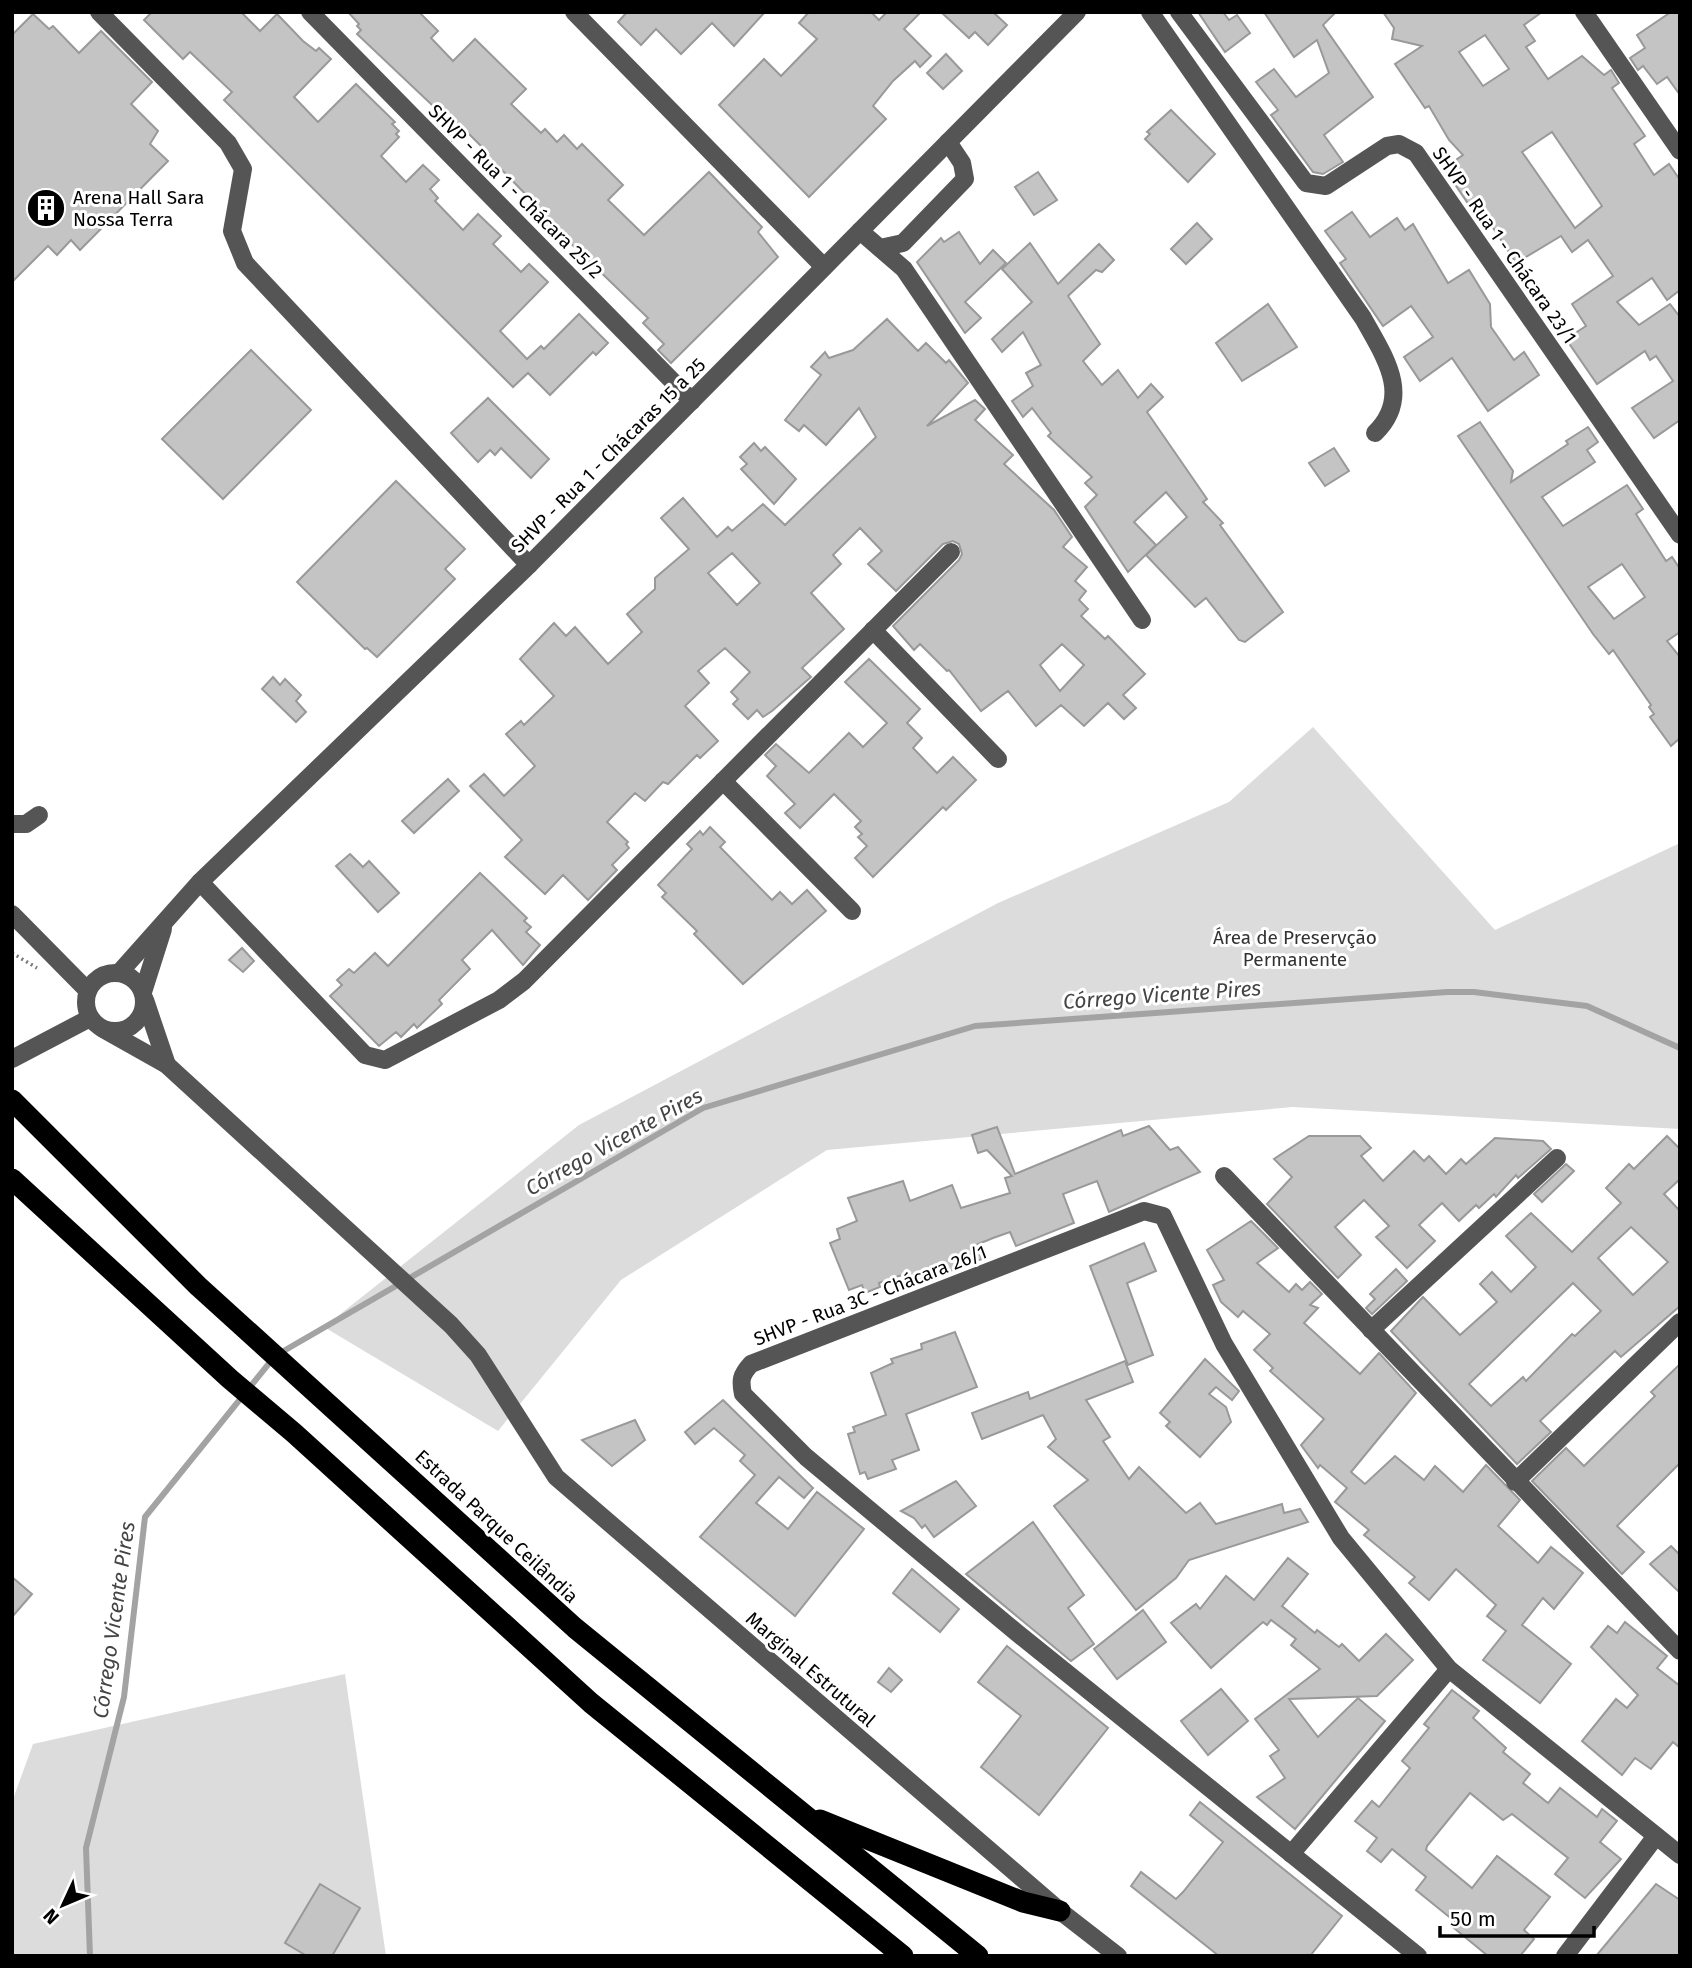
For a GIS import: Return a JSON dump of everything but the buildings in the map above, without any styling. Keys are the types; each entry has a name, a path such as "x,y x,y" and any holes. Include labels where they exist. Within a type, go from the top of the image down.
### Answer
{"highway":[{"name":"Estrada Parque Ceilândia","path":"12,1100 198,1286 575,1628 978,1956"},
{"path":"12,1179 230,1380 294,1433 591,1703 902,1956"},
{"path":"799,1812 1023,1902 1060,1911"}],"street":[{"path":"99,12 228,143 237,157 243,169 232,231 245,263 530,565"},
{"name":"SHVP - Rua 1 - Chácara 25/2","path":"310,12 692,401"},
{"path":"574,12 824,267"},
{"name":"SHVP - Rua 1 - Chácaras 15 a 25","path":"120,973 200,883 530,565 1077,12"},
{"path":"1150,12 1363,318 1384,356 1393,380 1395,403 1388,420 1375,433"},
{"name":"SHVP - Rua 1 - Chácara 23/1","path":"1179,12 1306,183 1326,186 1387,146 1399,144 1416,153 1680,535"},
{"path":"1584,12 1680,151"},
{"path":"880,248 903,243 965,179 962,163 948,142"},
{"path":"860,231 904,269 1142,620"},
{"path":"200,883 365,1055 385,1060 499,1000 524,981 951,552"},
{"path":"873,629 999,758"},
{"path":"723,781 852,911"},
{"path":"12,824 26,824 39,815"},
{"path":"12,914 88,991"},
{"name":"SHVP - Rua 1 - Chácaras 15 a 25","path":"144,996 165,923"},
{"path":"97,1023 86,1002 88,991 102,975 120,973 132,978 144,996 167,1065"},
{"path":"12,1059 97,1023 120,1031 129,1028 142,1015 144,996"},
{"name":"Marginal Estrutural","path":"97,1023 167,1065 452,1325 478,1355 556,1477 1060,1911 1118,1956"},
{"path":"1371,1331 1557,1158"},
{"path":"1224,1176 1680,1651"},
{"name":"SHVP - Rua 3C - Chácara 26/1","path":"1418,1956 806,1457 743,1394 740,1380 744,1371 764,1359 1144,1211 1163,1216 1171,1226 1224,1344 1341,1538 1449,1669 1680,1855"},
{"path":"1515,1482 1680,1322"},
{"path":"1291,1854 1449,1669"},
{"path":"1565,1956 1656,1836"}],"green space":[{"name":"Área de Preservção Permanente","path":"1313,727 1495,930 1680,843 1680,1129 1293,1107 827,1150 621,1280 498,1431 324,1327 579,1125 998,903 1229,802"},
{"path":"345,1674 386,1956 12,1956 12,1802 33,1744"}],"waterway":[{"name":"Córrego Vicente Pires","path":"90,1956 86,1848 124,1697 145,1517 275,1356 703,1108 975,1026 1447,992 1474,992 1587,1006 1680,1048"}],"place":[{"name":"Arena Hall Sara Nossa Terra","path":"46,208"}]}
